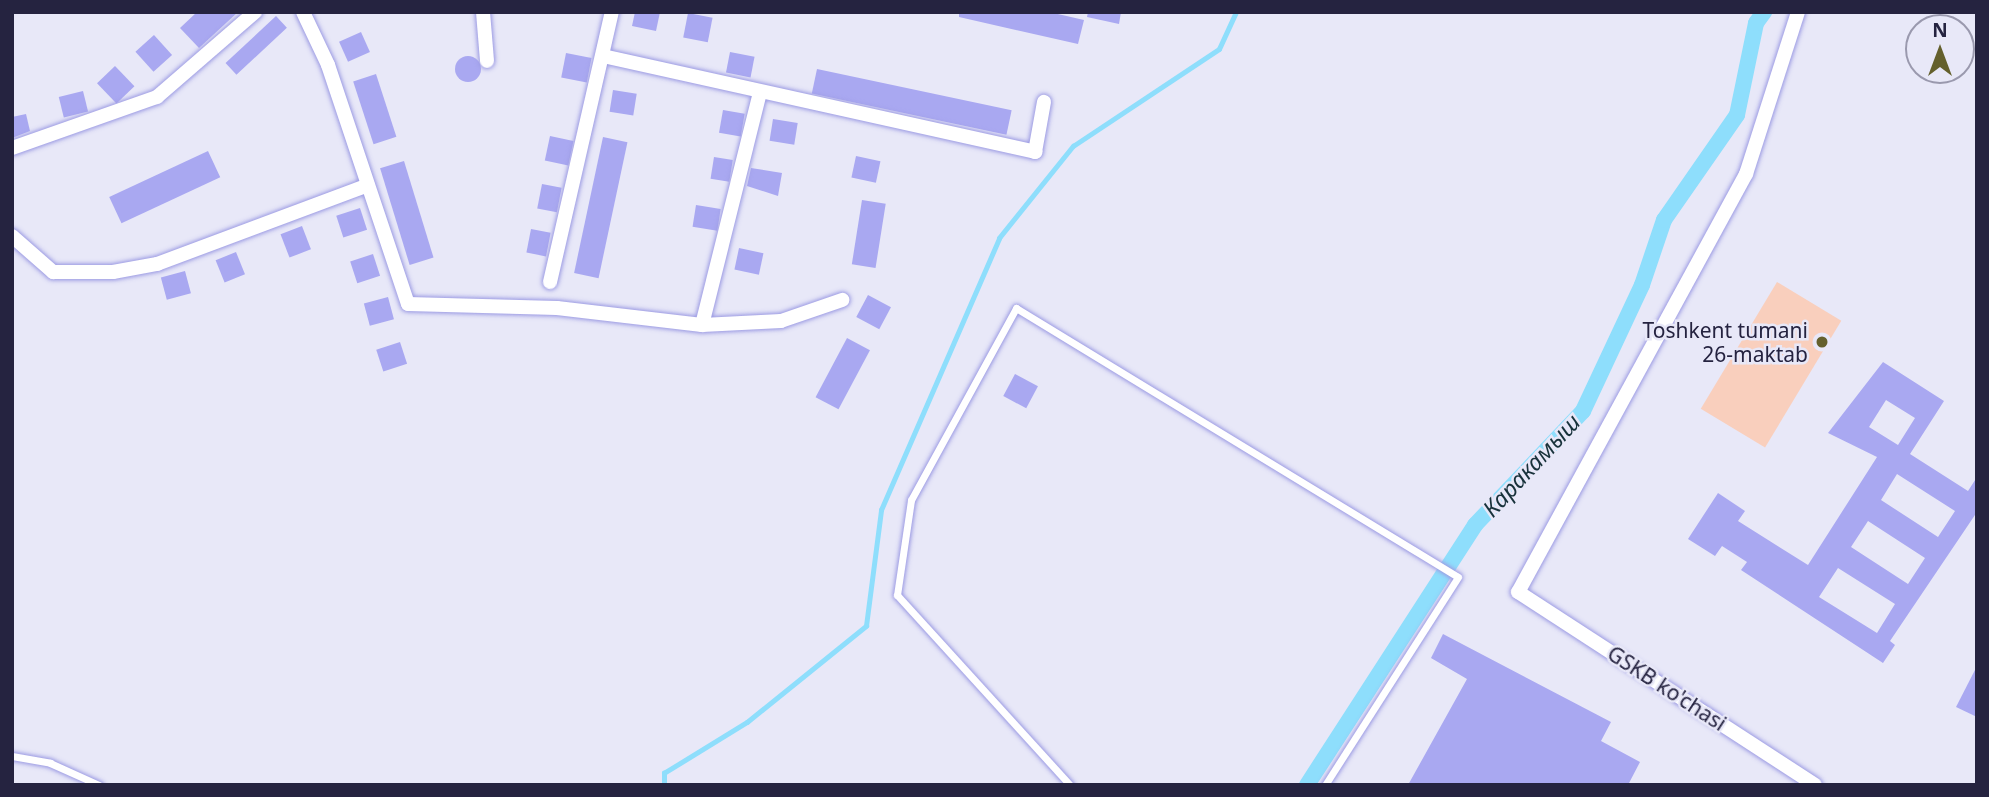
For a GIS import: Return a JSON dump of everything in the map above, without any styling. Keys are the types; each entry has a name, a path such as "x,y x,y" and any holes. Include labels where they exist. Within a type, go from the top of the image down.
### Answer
{"street":[{"path":"12,148 157,97 255,12"},
{"path":"303,12 368,185 408,304 557,308 702,325 781,321 842,300"},
{"path":"483,12 487,61"},
{"path":"550,282 612,12"},
{"name":"GSKB ko'chasi","path":"1798,12 1746,174 1518,592 1815,785"},
{"path":"603,56 1035,152 1044,102"},
{"path":"702,325 760,93"},
{"path":"12,236 53,272 113,272 157,264 368,185"}],"lane":[{"path":"1070,785 897,595 911,500 1016,308 1458,577 1325,785"},
{"path":"12,756 50,763 99,785"}],"shaded area":[{"path":"1777,282 1841,321 1765,447 1701,409"}],"building":[{"path":"197,12 238,12 199,48 180,28"},
{"path":"635,12 660,12 656,31 632,26"},
{"path":"959,12 1049,12 1084,20 1078,44 959,17"},
{"path":"1088,12 1121,12 1119,24 1087,17"},
{"path":"688,13 713,18 708,42 683,38"},
{"path":"276,16 287,28 236,75 226,63"},
{"path":"361,32 370,52 348,62 339,42"},
{"path":"154,35 172,55 153,72 135,52"},
{"path":"730,52 755,57 751,77 726,73"},
{"path":"566,53 592,58 587,83 561,78"},
{"path":"468,56 477,60 481,69 477,78 468,82 459,78 455,69 459,60"},
{"path":"115,66 134,86 116,104 97,83"},
{"path":"817,69 1012,110 1006,135 812,93"},
{"path":"376,74 396,137 374,144 353,81"},
{"path":"613,90 637,94 633,115 610,112"},
{"path":"83,91 88,111 64,117 59,97"},
{"path":"723,110 745,114 741,136 719,133"},
{"path":"26,114 30,131 12,138 12,117"},
{"path":"773,119 798,123 794,145 770,141"},
{"path":"550,136 573,141 568,165 545,160"},
{"path":"603,137 627,142 599,278 574,273"},
{"path":"208,151 220,177 121,223 109,197"},
{"path":"856,156 880,161 876,183 851,178"},
{"path":"714,157 733,160 729,182 711,179"},
{"path":"404,161 434,258 410,265 380,168"},
{"path":"751,168 782,173 778,196 747,186"},
{"path":"542,184 562,188 557,212 537,209"},
{"path":"862,200 886,204 876,268 852,264"},
{"path":"696,205 721,209 717,231 693,227"},
{"path":"360,208 367,230 343,238 336,216"},
{"path":"302,226 311,249 289,258 281,234"},
{"path":"531,229 551,233 546,256 526,253"},
{"path":"739,248 763,253 759,275 734,270"},
{"path":"236,252 245,274 225,282 216,260"},
{"path":"373,254 380,276 357,283 350,261"},
{"path":"185,271 191,293 167,300 161,277"},
{"path":"868,295 891,307 879,329 856,317"},
{"path":"388,297 394,319 370,326 364,303"},
{"path":"847,338 870,350 839,409 816,397"},
{"path":"400,342 407,364 383,372 376,350"},
{"path":"1883,362 1944,401 1910,454 1968,491 1977,477 1977,512 1890,641 1895,645 1883,663 1741,570 1747,562 1722,546 1715,556 1688,539 1718,493 1745,511 1738,521 1808,565 1877,457 1828,433","holes":["1886,400 1915,418 1898,445 1869,427","1897,474 1955,511 1938,537 1881,500","1868,521 1925,558 1908,584 1851,547","1838,568 1895,604 1877,633 1819,597"]},
{"path":"1015,374 1038,386 1026,408 1003,396"},
{"path":"1443,634 1611,722 1601,741 1640,762 1628,785 1408,785 1467,679 1431,658"},
{"path":"1977,666 1977,717 1956,707"}],"waterway":[{"path":"664,785 664,773 747,722 866,626 881,510 999,238 1073,146 1219,49 1236,12"},
{"name":"Каракамыш","path":"1307,785 1475,525 1583,411 1642,285 1664,220 1737,115 1756,23 1764,12"}],"place":[{"name":"Toshkent tumani 26-maktab","path":"1822,342"}]}
